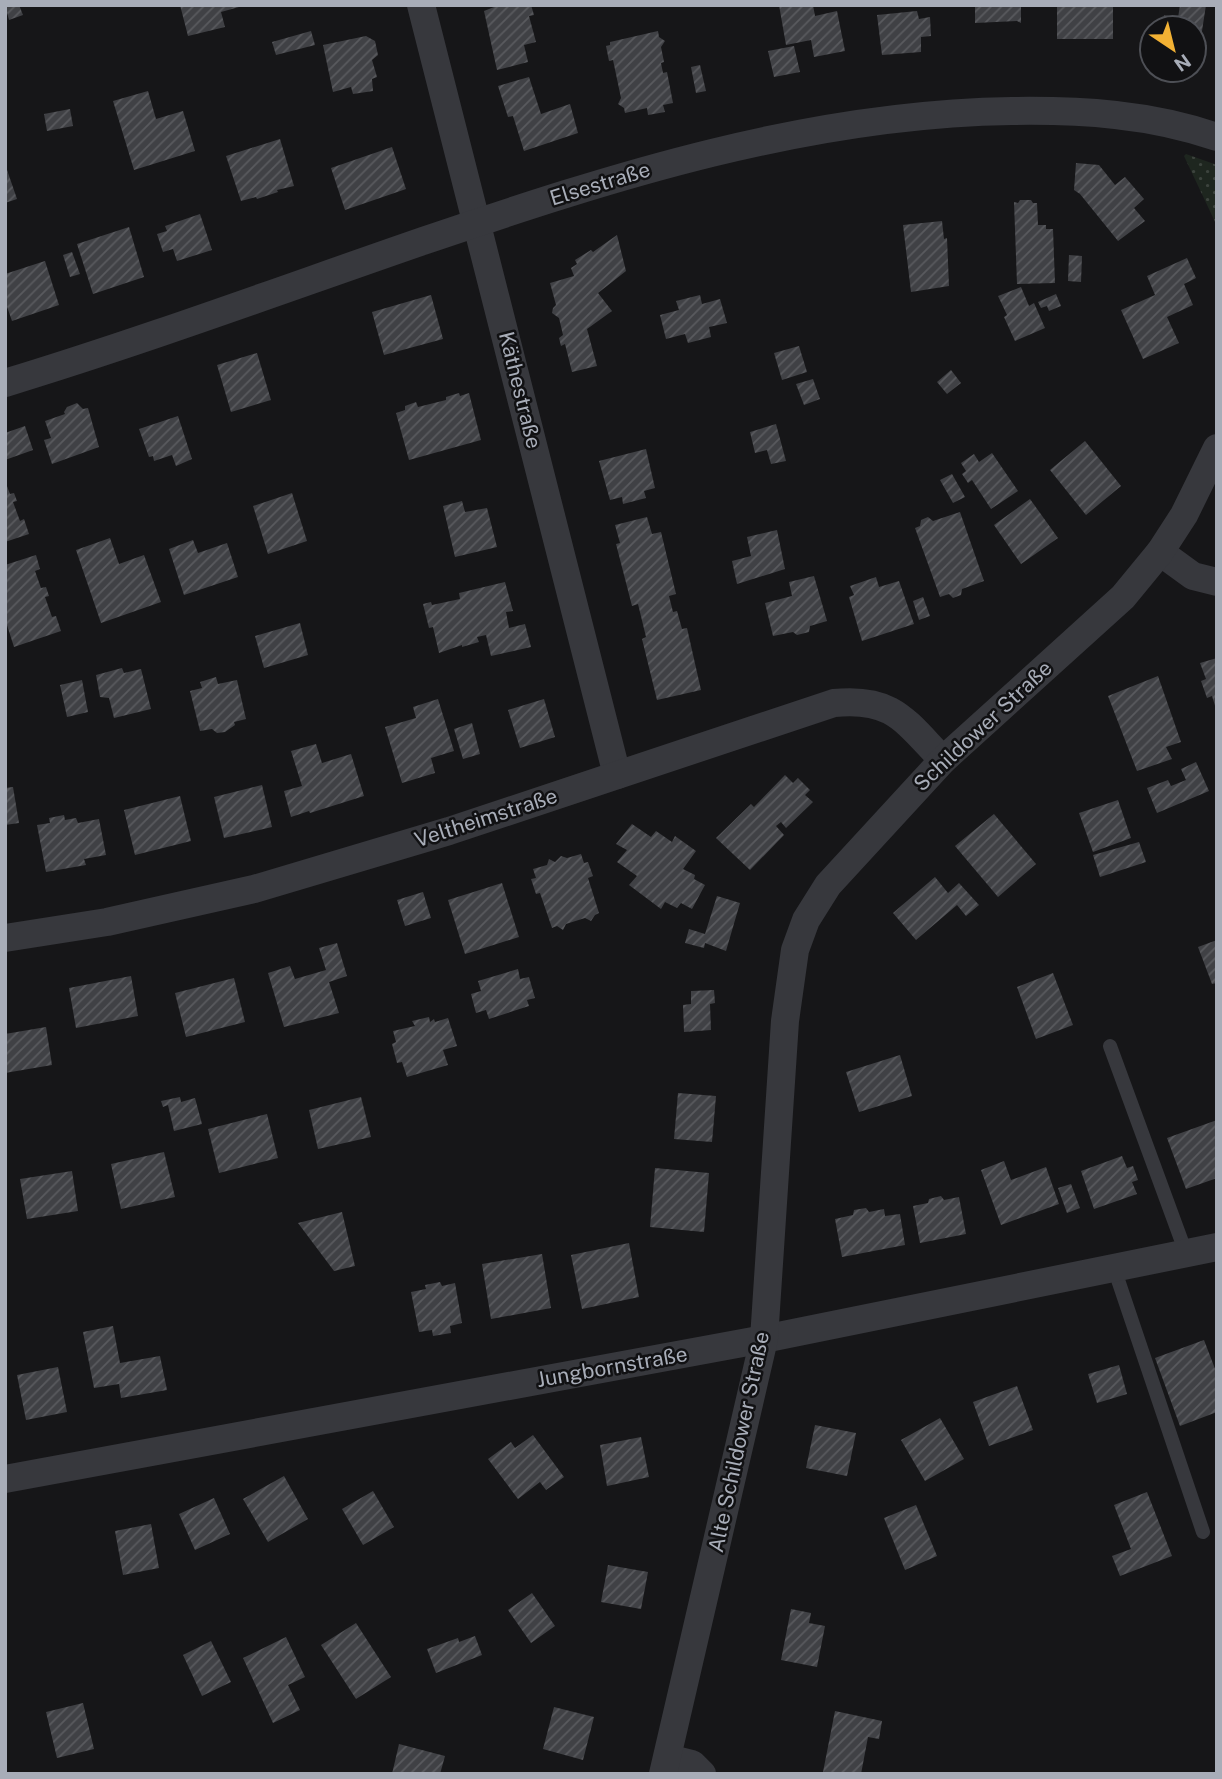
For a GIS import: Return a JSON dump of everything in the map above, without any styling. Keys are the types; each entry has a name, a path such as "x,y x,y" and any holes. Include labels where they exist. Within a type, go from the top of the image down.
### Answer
{"street":[{"name":"Käthestraße","path":"421,5 617,775"},
{"name":"Elsestraße","path":"5,383 598,183 708,153 860,123 959,111 1105,112 1158,120 1217,137"},
{"name":"Schildower Straße","path":"785,1021 795,950 806,920 828,885 943,760 1123,597 1160,552 1184,514 1217,448"},
{"path":"1160,552 1193,576 1217,582"},
{"name":"Veltheimstraße","path":"5,938 107,922 254,889 449,831 834,703 859,701 879,705 894,713 943,760"},
{"name":"Alte Schildower Straße","path":"665,1766 764,1339 785,1021"},
{"name":"Jungbornstraße","path":"5,1479 764,1339 1217,1247"},
{"path":"665,1766 692,1764 702,1774"}],"lane":[{"path":"1110,1046 1186,1253"},
{"path":"1114,1268 1203,1532"}],"shaded area":[{"path":"1186,154 1217,165 1217,226 1184,156"}],"building":[{"path":"5,5 19,5 23,15 9,20"},
{"path":"180,5 239,7 221,12 225,27 188,36"},
{"path":"499,5 531,5 534,15 529,16 536,42 524,45 528,62 497,70 484,11"},
{"path":"779,5 813,5 815,16 837,11 845,51 814,57 811,40 786,45"},
{"path":"975,5 1021,5 1021,23 975,23"},
{"path":"1057,5 1113,5 1113,39 1057,39"},
{"path":"1180,5 1206,5 1205,14 1179,14"},
{"path":"917,11 919,19 930,17 931,36 921,37 921,52 882,55 877,15"},
{"path":"311,31 315,45 276,55 272,42"},
{"path":"658,31 659,37 665,41 661,47 664,62 661,63 663,73 667,72 673,103 663,105 665,112 648,115 647,108 625,113 624,108 618,104 621,98 613,60 609,61 606,46 610,45 610,42"},
{"path":"366,36 375,41 378,55 372,60 377,77 372,79 373,91 353,94 351,87 333,92 323,45"},
{"path":"794,46 800,72 774,77 768,51"},
{"path":"700,65 706,91 696,93 691,67"},
{"path":"529,77 541,114 570,104 578,133 524,151 513,116 508,117 498,86"},
{"path":"148,91 156,119 183,111 195,151 134,170 113,101"},
{"path":"70,109 73,126 47,131 44,114"},
{"path":"280,139 294,186 257,199 256,197 241,201 226,156"},
{"path":"392,147 406,189 345,210 331,168"},
{"path":"1076,163 1099,165 1115,185 1125,177 1144,199 1134,208 1145,221 1118,241 1074,190"},
{"path":"5,164 17,199 5,203"},
{"path":"1020,200 1037,203 1038,225 1053,229 1055,283 1017,284 1014,202 1018,203"},
{"path":"200,214 212,250 177,261 173,249 163,252 157,234 167,231 165,226"},
{"path":"942,221 944,239 947,238 949,286 911,292 903,225"},
{"path":"129,227 144,277 93,294 77,244"},
{"path":"617,235 626,271 598,293 612,311 587,329 597,366 572,372 565,344 561,346 559,338 563,335 559,318 552,313 556,305 550,283 574,276 571,268 577,264 575,260 591,250 593,252"},
{"path":"72,252 80,274 70,277 63,255"},
{"path":"1069,255 1082,256 1081,282 1068,281"},
{"path":"1187,258 1196,278 1184,284 1193,305 1167,317 1179,343 1143,359 1121,310 1155,295 1147,276"},
{"path":"45,261 59,305 12,321 5,301 5,274"},
{"path":"1021,287 1029,306 1034,303 1045,328 1015,341 998,296"},
{"path":"1056,294 1061,306 1049,311 1047,306 1041,308 1038,302"},
{"path":"431,295 443,339 384,355 372,312"},
{"path":"700,295 702,304 720,299 727,323 709,327 711,337 688,343 685,334 666,339 660,315 679,310 676,301"},
{"path":"799,346 807,372 782,380 774,353"},
{"path":"257,353 271,400 231,412 217,365"},
{"path":"951,370 961,383 947,394 937,382"},
{"path":"813,379 820,399 804,405 796,384"},
{"path":"459,393 460,396 469,393 481,440 409,460 396,413 416,402 418,407 446,400 446,397"},
{"path":"77,403 83,409 88,408 99,447 52,464 44,440 51,438 45,421 65,414 67,407"},
{"path":"178,416 192,459 176,466 172,455 154,461 153,456 149,457 139,429"},
{"path":"776,424 786,461 771,464 767,450 755,453 750,432"},
{"path":"25,426 33,450 5,460 5,433"},
{"path":"1085,441 1121,486 1086,515 1050,470"},
{"path":"646,449 655,488 644,491 646,498 623,504 622,497 610,500 599,461"},
{"path":"992,453 1018,491 991,509 972,480 968,483 962,474 966,471 961,463 974,454 979,462"},
{"path":"952,474 965,497 953,503 940,480"},
{"path":"5,481 10,494 14,493 17,501 13,502 20,521 24,519 29,534 5,542"},
{"path":"292,493 307,541 268,554 253,506"},
{"path":"1030,499 1058,538 1021,564 994,525"},
{"path":"462,501 465,512 487,508 497,547 455,557 443,506"},
{"path":"960,512 984,581 962,589 961,595 953,598 949,594 940,597 915,528 920,526 921,520 928,517 933,521"},
{"path":"647,517 652,534 661,532 676,594 669,596 673,612 677,611 682,629 687,628 701,690 657,700 642,639 646,637 638,604 632,606 616,544 620,543 615,525"},
{"path":"777,530 785,569 737,584 732,561 751,556 747,537"},
{"path":"110,538 119,564 144,555 161,602 101,623 76,550"},
{"path":"193,540 198,553 227,543 238,577 184,595 169,549"},
{"path":"36,555 40,569 35,571 41,588 46,587 49,596 45,597 52,617 56,616 61,631 14,647 5,619 5,565"},
{"path":"814,576 827,621 810,626 809,632 773,636 765,603 792,596 789,582"},
{"path":"876,577 879,587 899,581 914,624 862,641 849,597 854,595 850,586"},
{"path":"505,582 513,611 506,612 509,628 525,624 531,647 491,656 486,635 477,637 479,642 439,653 433,627 429,628 423,604 431,602 432,605 460,599 459,593"},
{"path":"923,597 930,616 919,620 913,601"},
{"path":"300,623 308,655 264,668 255,636"},
{"path":"1217,658 1216,709 1212,696 1207,698 1201,681 1206,679 1200,663"},
{"path":"122,668 124,673 141,669 151,709 114,718 109,698 100,697 96,675"},
{"path":"1158,676 1181,742 1166,747 1172,759 1137,771 1108,696"},
{"path":"216,677 218,684 237,680 246,719 234,722 235,725 225,732 217,733 212,729 200,731 190,691 202,688 200,682"},
{"path":"82,680 88,712 67,717 60,685"},
{"path":"438,699 454,751 431,758 435,773 402,783 385,727 416,718 413,707"},
{"path":"544,699 555,737 520,748 508,710"},
{"path":"472,723 480,754 463,759 454,729"},
{"path":"316,744 322,763 351,754 364,796 291,817 284,791 302,786 291,751"},
{"path":"1196,762 1209,791 1157,813 1147,788 1168,780 1171,786 1186,780 1181,769"},
{"path":"785,775 793,783 798,778 810,790 805,795 813,802 786,828 781,822 776,826 784,835 750,870 716,838 751,804 754,807"},
{"path":"262,785 272,827 224,838 214,797"},
{"path":"13,787 19,823 5,825 5,788"},
{"path":"180,796 191,841 135,855 124,810"},
{"path":"1118,800 1131,838 1093,852 1079,813"},
{"path":"994,814 1036,864 998,897 955,846"},
{"path":"64,815 65,820 76,818 78,823 99,819 106,855 84,859 86,865 46,872 37,825 50,823 49,818"},
{"path":"632,824 651,837 656,831 672,842 675,836 696,851 683,869 695,875 694,879 705,885 692,909 681,903 677,908 665,902 661,909 629,885 637,876 617,862 627,850 616,844"},
{"path":"1139,842 1146,862 1100,877 1093,855"},
{"path":"581,854 584,863 588,862 593,876 588,878 599,913 591,921 585,918 566,924 563,930 557,926 552,928 540,893 536,894 531,879 536,878 533,869 547,865 549,859 555,862 561,856 567,858"},
{"path":"935,877 948,893 959,883 979,905 966,916 957,905 916,940 893,913"},
{"path":"502,883 519,937 465,954 448,900"},
{"path":"423,892 431,918 405,926 397,900"},
{"path":"717,896 740,903 726,951 705,943 704,948 685,943 689,929 705,934"},
{"path":"1217,940 1217,983 1212,984 1198,947"},
{"path":"337,943 347,976 329,982 339,1013 284,1027 268,973 290,966 295,979 326,970 319,948"},
{"path":"518,969 520,979 529,977 535,998 527,1000 529,1006 489,1019 486,1010 476,1013 471,994 481,991 478,981"},
{"path":"1053,973 1073,1025 1036,1039 1017,987"},
{"path":"131,976 138,1016 76,1028 69,988"},
{"path":"234,978 245,1022 186,1037 175,993"},
{"path":"714,990 715,1003 710,1004 711,1030 684,1032 683,1005 691,1004 691,991"},
{"path":"429,1017 430,1022 448,1018 457,1046 443,1050 448,1065 407,1077 402,1062 397,1063 392,1044 396,1042 393,1031 415,1026 412,1021"},
{"path":"46,1027 52,1065 5,1073 5,1034"},
{"path":"900,1055 912,1096 859,1112 846,1072"},
{"path":"678,1093 716,1096 712,1142 674,1139"},
{"path":"180,1097 181,1102 195,1098 202,1124 174,1131 168,1105 163,1107 161,1101"},
{"path":"361,1097 371,1137 318,1149 309,1110"},
{"path":"267,1114 278,1158 219,1173 208,1129"},
{"path":"1217,1120 1217,1178 1186,1189 1167,1138"},
{"path":"164,1152 175,1197 121,1209 111,1164"},
{"path":"1122,1156 1127,1168 1133,1166 1138,1180 1132,1182 1137,1194 1094,1209 1081,1171"},
{"path":"1004,1161 1011,1180 1046,1167 1059,1204 1001,1225 981,1170"},
{"path":"655,1168 709,1173 704,1232 650,1227"},
{"path":"72,1171 78,1211 27,1219 20,1179"},
{"path":"1071,1184 1080,1208 1067,1213 1058,1188"},
{"path":"941,1196 944,1200 959,1197 966,1234 920,1243 913,1206 928,1203 929,1199"},
{"path":"866,1208 869,1212 884,1209 885,1216 900,1214 905,1245 842,1257 835,1219 853,1215 854,1210"},
{"path":"342,1212 355,1266 334,1271 298,1223"},
{"path":"629,1243 639,1297 582,1309 571,1255"},
{"path":"542,1254 551,1308 491,1319 482,1264"},
{"path":"440,1282 442,1286 455,1283 462,1323 450,1326 451,1333 433,1336 432,1330 419,1332 411,1292"},
{"path":"113,1326 120,1363 160,1356 167,1390 121,1398 119,1384 94,1388 83,1332"},
{"path":"1204,1340 1217,1374 1217,1412 1180,1426 1155,1358"},
{"path":"1119,1365 1127,1394 1097,1403 1088,1374"},
{"path":"58,1367 67,1412 26,1420 17,1375"},
{"path":"1017,1386 1033,1430 989,1446 973,1402"},
{"path":"940,1418 964,1459 925,1481 901,1440"},
{"path":"815,1425 856,1433 847,1476 806,1468"},
{"path":"533,1435 564,1477 546,1490 540,1482 518,1499 488,1459 511,1442 515,1448"},
{"path":"641,1437 649,1477 607,1486 600,1445"},
{"path":"284,1476 308,1519 268,1542 243,1499"},
{"path":"373,1491 394,1527 363,1545 342,1509"},
{"path":"1147,1492 1172,1556 1120,1576 1112,1556 1131,1549 1114,1505"},
{"path":"214,1498 230,1534 195,1550 179,1514"},
{"path":"916,1505 937,1556 905,1570 884,1518"},
{"path":"151,1524 159,1568 123,1575 115,1531"},
{"path":"608,1565 648,1572 641,1609 601,1602"},
{"path":"532,1593 555,1626 531,1643 508,1610"},
{"path":"791,1609 811,1613 809,1623 825,1626 817,1667 781,1660"},
{"path":"356,1623 391,1677 356,1699 321,1645"},
{"path":"475,1636 482,1655 436,1673 427,1649 458,1638 459,1642"},
{"path":"286,1637 305,1677 288,1685 300,1710 273,1723 243,1658"},
{"path":"211,1641 231,1682 202,1696 183,1655"},
{"path":"83,1703 94,1749 57,1758 46,1712"},
{"path":"554,1707 594,1717 583,1760 543,1749"},
{"path":"835,1711 882,1721 879,1739 868,1737 861,1774 823,1772"},
{"path":"399,1744 445,1756 440,1774 392,1774"}]}
